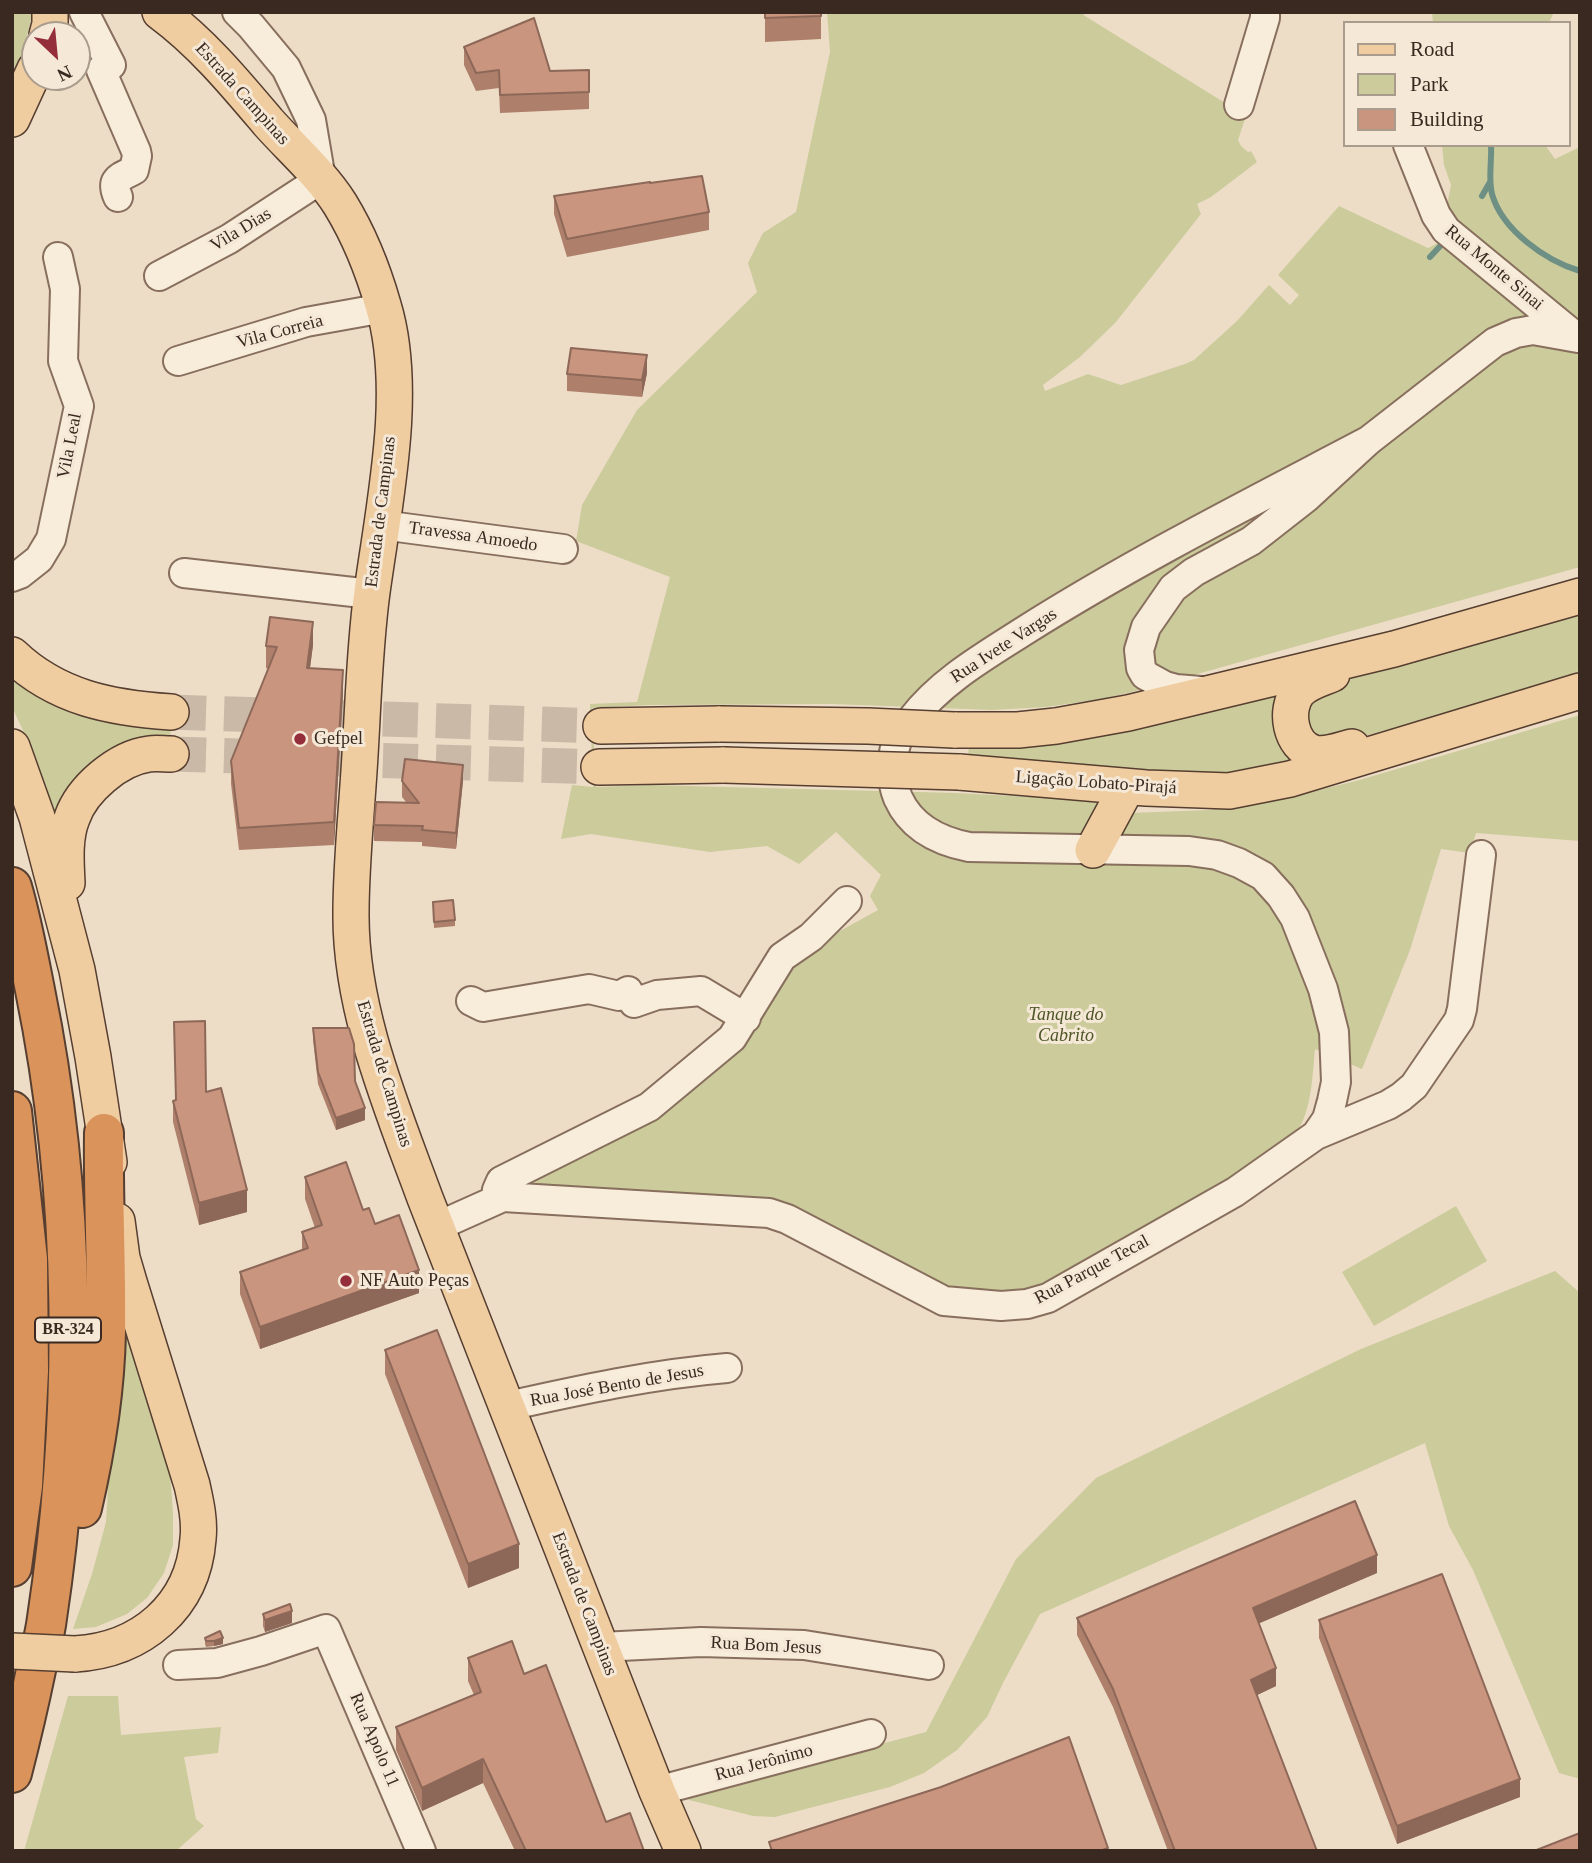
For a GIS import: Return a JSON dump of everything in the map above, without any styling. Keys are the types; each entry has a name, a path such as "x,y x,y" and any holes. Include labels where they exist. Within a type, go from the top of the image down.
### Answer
{"highway":[{"name":"BR-324","path":"12,887 44,1031 59,1141 67,1257 68,1376 62,1489 47,1620 12,1773"},
{"name":"BR-324","path":"12,1111 28,1259 29,1359 23,1486 12,1567"},
{"path":"47,1620 77,1531 103,1382 106,1334 104,1133"}],"main road":[{"name":"Estrada Campinas","path":"160,12 224,71 321,179"},
{"path":"12,119 25,91"},
{"name":"Estrada de Campinas","path":"321,179 340,204 371,267 384,307 393,352 394,398 365,664 351,900 357,976 366,1023 390,1102 436,1227 683,1851"},
{"path":"601,726 720,724 954,730 1018,730 1056,726 1221,692 1394,649 1580,596"},
{"path":"1394,649 1310,682 1300,690 1290,711 1291,722 1299,742 1308,750 1323,754 1461,726"},
{"path":"12,655 44,680 73,694 102,704 171,712"},
{"name":"Ligação Lobato-Pirajá","path":"599,767 724,765 959,772 1128,787 1230,790 1290,779 1579,691"},
{"path":"12,747 37,817 77,970"},
{"path":"12,1651 75,1654 102,1651 131,1641 149,1630 177,1599 190,1576 198,1538 198,1514 192,1485 122,1258 67,893 68,834 71,820 84,796 111,771 139,757 148,754 171,754"},
{"path":"1093,850 1128,787"}],"street":[{"path":"84,12 111,65 101,70 136,156 134,170 115,183 118,197"},
{"path":"237,12 286,68 311,120 321,179"},
{"path":"1239,105 1265,12"},
{"path":"282,137 311,120"},
{"name":"Rua Monte Sinai","path":"1409,147 1436,215 1446,230 1579,338"},
{"name":"Vila Dias","path":"159,276 229,239 321,179"},
{"name":"Vila Leal","path":"12,577 39,559 51,539 79,406 64,361 65,289 58,257"},
{"name":"Vila Correia","path":"177,361 306,323 384,307"},
{"name":"Rua Ivete Vargas","path":"1221,692 1176,689 1145,675 1139,661 1141,639 1146,627 1173,588 1251,541 1306,498 1368,441 1495,342 1516,332 1533,330 1579,338"},
{"name":"Rua Ivete Vargas","path":"1316,1135 1326,1119 1336,1082 1334,1032 1323,989 1295,918 1263,876 1217,855 1189,851 969,847 953,844 936,838 917,825 904,811 896,794 892,757 900,735 936,692 994,651 1189,535 1368,441"},
{"name":"Travessa Amoedo","path":"382,524 563,549"},
{"path":"184,573 372,594"},
{"name":"Rua Parque Tecal","path":"436,1227 503,1197 769,1213 786,1219 944,1301 1001,1306 1027,1304 1048,1298 1235,1192 1316,1135 1388,1105 1414,1086 1459,1020 1481,855"},
{"path":"503,1197 497,1190 501,1181 646,1109 732,1038 782,957 811,937 847,901"},
{"path":"471,1001 483,1007 589,989 619,996 628,991 634,1003 665,994 701,991 746,1018"},
{"name":"Rua José Bento de Jesus","path":"508,1406 663,1376 727,1368"},
{"name":"Rua Apolo 11","path":"178,1665 217,1663 326,1629 421,1851"},
{"name":"Rua Bom Jesus","path":"601,1647 701,1642 804,1645 929,1665"},
{"name":"Rua Jerônimo","path":"657,1791 871,1734"}],"green space":[{"path":"12,12 33,12 31,21 21,21 21,58 12,76"},
{"name":"Tanque do Cabrito","path":"827,12 1081,12 1246,116 1238,140 1248,152 1251,151 1257,162 1211,197 1197,204 1201,214 1116,322 1080,357 1043,385 1045,391 1088,374 1121,385 1194,360 1237,321 1269,285 1290,305 1299,295 1278,275 1339,206 1428,248 1440,242 1451,185 1444,165 1442,147 1546,147 1555,159 1580,147 1580,567 1140,690 1046,707 992,710 832,704 592,708 596,787 650,785 956,793 1089,800 1132,813 1208,810 1268,802 1356,781 1580,715 1580,841 1476,833 1470,853 1441,849 1410,950 1362,1069 1315,1049 1310,1097 1303,1120 1291,1140 1270,1159 1056,1282 1029,1291 993,1295 950,1290 782,1204 527,1191 522,1182 583,1158 675,1106 733,1052 794,960 878,910 870,896 881,875 836,832 799,864 767,846 710,852 591,834 561,839 572,785 593,787 590,704 637,702 670,577 576,541 582,505 637,410 757,292 748,263 763,233 796,212 830,52"},
{"path":"1432,12 1554,12 1550,21 1433,21"},
{"path":"1580,615 1577,675 1348,741 1312,739 1303,706 1336,682"},
{"path":"12,676 170,725 171,741 56,833 28,741 12,707"},
{"path":"1284,685 1307,761 1277,769 1192,776 968,759 969,743"},
{"path":"1456,1206 1487,1261 1374,1326 1342,1272"},
{"path":"1555,1271 1580,1293 1580,1779 1559,1773 1473,1570 1449,1526 1425,1443 1040,1614 987,1717 957,1750 924,1773 890,1787 775,1817 753,1816 689,1800 684,1792 762,1776 926,1732 1016,1559 1096,1478 1361,1349"},
{"path":"115,1283 170,1470 173,1545 164,1573 147,1598 127,1614 96,1627 73,1629 106,1522 115,1375"},
{"path":"68,1696 118,1696 121,1735 221,1727 218,1753 184,1757 196,1819 204,1826 176,1851 24,1851"}],"building":[{"path":"765,12 821,12 821,16 765,18"},
{"path":"534,18 550,71 589,70 589,92 500,95 499,70 476,73 464,47"},
{"path":"702,176 709,212 567,239 554,196 650,182"},
{"path":"571,348 647,355 642,380 567,374"},
{"name":"Gefpel","path":"270,617 313,622 307,668 343,670 334,822 239,828 231,761 277,647 266,646"},
{"path":"405,759 463,765 456,833 422,830 423,826 374,825 376,802 419,803 402,781"},
{"path":"453,900 455,920 434,922 433,902"},
{"path":"205,1021 206,1092 221,1088 247,1190 199,1203 173,1101 176,1100 174,1022"},
{"path":"313,1028 349,1028 354,1044 355,1081 365,1108 336,1118 318,1072"},
{"path":"346,1162 363,1210 369,1208 375,1224 399,1215 419,1270 260,1327 240,1272 308,1248 302,1232 322,1225 305,1177"},
{"path":"437,1330 519,1544 468,1564 385,1350"},
{"path":"1355,1501 1377,1555 1253,1608 1276,1668 1251,1680 1317,1851 1175,1851 1113,1689 1077,1618"},
{"path":"1442,1574 1520,1779 1397,1826 1319,1620"},
{"path":"290,1604 292,1611 265,1620 263,1614"},
{"path":"220,1631 223,1638 206,1641 205,1638"},
{"path":"512,1641 524,1674 546,1665 606,1822 630,1813 644,1851 526,1851 483,1759 422,1788 396,1727 481,1692 468,1658"},
{"path":"1069,1737 1108,1848 1100,1851 772,1851 769,1842 941,1787"},
{"path":"1580,1833 1580,1851 1534,1851"}],"waterway":[{"path":"1491,147 1492,194 1505,220 1515,232 1540,252 1580,271"},
{"path":"1482,196 1490,182"},
{"path":"1430,257 1443,243"}],"tunnel":[{"path":"171,712 601,726"},
{"path":"171,754 599,767"}],"place":[{"name":"Gefpel","path":"300,739"},
{"name":"NF Auto Peças","path":"346,1281"}]}
